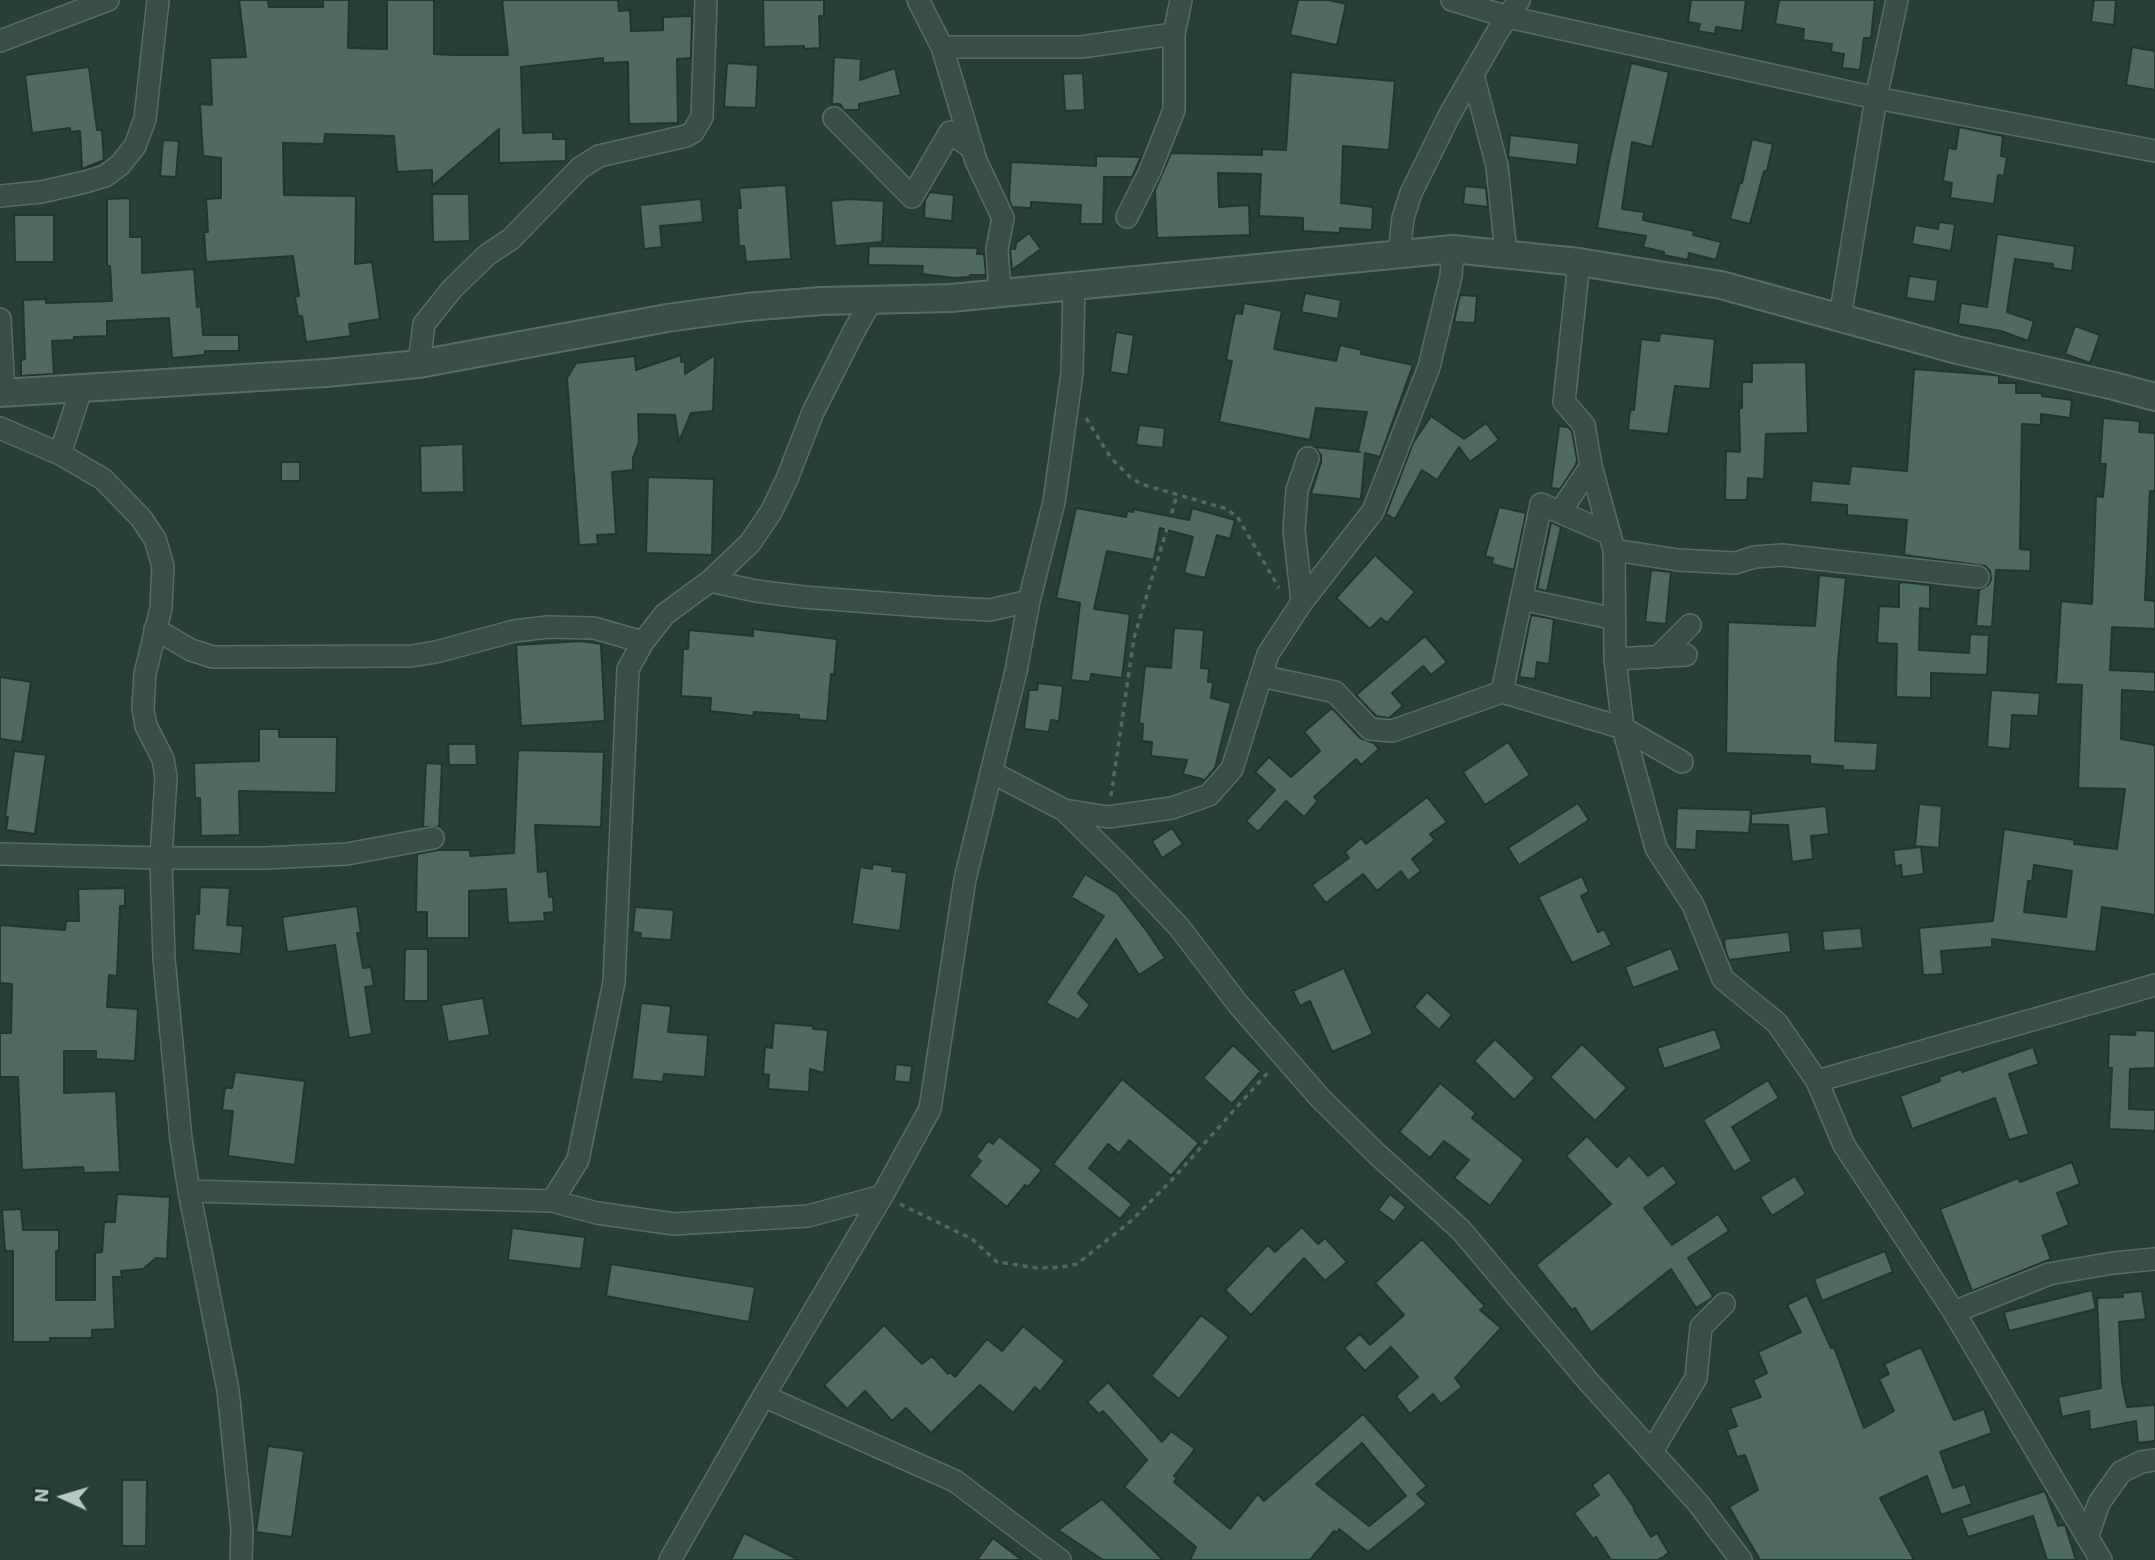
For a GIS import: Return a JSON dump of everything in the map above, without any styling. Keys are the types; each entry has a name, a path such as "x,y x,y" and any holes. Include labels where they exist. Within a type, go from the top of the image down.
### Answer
{"street":[{"path":"0,41 108,0"},
{"path":"0,196 41,192 85,182 105,176 120,166 135,146 145,119 158,0"},
{"path":"419,364 424,324 452,289 487,256 511,239 580,168 599,156 686,136 693,132 702,117 706,0"},
{"path":"918,0 942,47 973,149 1003,218 997,249 1000,293"},
{"path":"1127,217 1150,171 1174,110 1174,34 1181,0"},
{"path":"1452,0 1513,8 1876,98 2155,151"},
{"path":"1840,317 1876,98 1896,0"},
{"path":"1399,254 1403,218 1411,193 1450,114 1513,8"},
{"path":"942,47 1081,47 1174,34"},
{"path":"1473,75 1497,166 1506,253"},
{"path":"834,118 912,197 950,132 973,149"},
{"path":"1064,810 1108,817 1172,808 1209,796 1232,769 1268,654 1298,608 1373,511 1429,367 1451,276 1453,249"},
{"path":"0,318 2,393 327,373 419,364 680,316 747,307 1000,293 1453,249 1579,262 1721,285 1957,349 2155,397"},
{"path":"1579,262 1564,402 1584,425 1591,466 1612,542 1615,659 1623,728 1656,848 1693,905 1723,979 1777,1023 1817,1081 1844,1146 1954,1312 2101,1560"},
{"path":"670,1560 930,1109 965,879 1054,502 1069,393 1074,285"},
{"path":"552,1201 579,1160 614,982 628,669 643,642 665,614 710,581 750,543 771,512 813,412 871,301"},
{"path":"60,454 82,387"},
{"path":"0,428 60,454 103,479 141,518 155,538 163,566 163,591 145,674 143,709 146,726 163,759 166,778 160,858 164,959 181,1139 188,1191 228,1390 242,1529 241,1560"},
{"path":"1298,608 1294,530 1297,490 1308,458"},
{"path":"1560,512 1591,466"},
{"path":"1502,692 1541,504 1612,542 1678,560 1735,563 1755,557 1782,555 1978,577"},
{"path":"710,581 803,597 989,610 1029,601"},
{"path":"1521,599 1615,619"},
{"path":"1658,657 1690,625"},
{"path":"155,629 201,655 213,657 411,656 514,631 548,627 594,628 643,642"},
{"path":"1615,659 1686,655"},
{"path":"1261,676 1335,692 1370,729 1392,732 1502,692 1623,728 1682,762"},
{"path":"992,772 1064,810 1179,927 1238,1004 1320,1098 1461,1230 1588,1381 1698,1503 1741,1560"},
{"path":"0,854 265,858 347,854 433,838"},
{"path":"1817,1081 2155,985"},
{"path":"188,1191 552,1201 597,1213 674,1224 808,1216 882,1196"},
{"path":"1954,1312 2049,1274 2155,1259"},
{"path":"1652,1451 1696,1378 1701,1327 1724,1304"},
{"path":"762,1399 768,1398 955,1481 1060,1560"},
{"path":"2088,1535 2099,1503 2121,1472 2141,1462 2155,1460"}],"path":[{"path":"1069,393 1121,469 1140,484 1227,509 1238,517 1298,608"},
{"path":"1108,817 1133,638 1177,495"},
{"path":"882,1196 972,1239 997,1262 1038,1268 1077,1264 1131,1221 1169,1183 1283,1057"}],"building":[{"path":"239,0 268,0 269,7 323,7 323,0 349,0 348,48 387,49 387,0 434,0 434,54 456,55 508,55 502,0 618,0 619,11 630,10 631,31 663,30 663,17 692,16 691,58 677,59 678,123 629,124 628,62 603,63 603,58 521,67 523,133 553,132 553,139 566,139 566,161 499,163 499,129 432,186 432,170 397,172 394,136 325,134 324,144 283,143 284,195 356,196 355,264 372,262 380,319 349,324 351,336 306,342 302,316 298,316 295,297 299,296 293,256 206,262 206,199 221,198 221,158 203,156 200,104 212,105 210,58 246,57"},
{"path":"763,0 824,0 824,16 819,16 820,48 764,47"},
{"path":"1298,0 1329,0 1346,4 1337,45 1290,35"},
{"path":"1691,0 1746,0 1742,31 1716,27 1715,34 1698,31 1700,24 1688,22"},
{"path":"1779,0 1875,0 1871,38 1864,38 1860,70 1842,68 1844,54 1831,52 1832,44 1803,40 1804,29 1775,24"},
{"path":"2094,0 2116,0 2114,25 2091,22"},
{"path":"2132,47 2155,51 2155,90 2126,85"},
{"path":"834,57 861,59 860,80 895,68 901,95 859,104 859,110 844,110 840,104 832,104"},
{"path":"727,63 758,65 756,108 724,107"},
{"path":"1631,63 1669,72 1652,147 1632,142 1622,209 1644,212 1643,220 1694,231 1693,235 1721,242 1716,260 1689,253 1688,260 1664,255 1664,252 1643,247 1646,236 1597,228"},
{"path":"89,67 97,130 102,130 104,160 82,169 80,131 70,132 70,128 32,133 25,75"},
{"path":"1291,72 1395,81 1389,150 1343,146 1341,203 1373,207 1372,230 1340,228 1340,233 1303,231 1303,218 1259,216 1261,174 1218,173 1219,207 1249,205 1250,235 1157,238 1155,190 1171,153 1262,155 1262,149 1286,150"},
{"path":"1083,73 1085,110 1065,111 1063,74"},
{"path":"1959,127 2003,136 2001,156 2007,157 2004,176 1998,175 1994,204 1950,198 1952,183 1943,181 1948,148 1956,149"},
{"path":"1510,135 1579,143 1577,165 1508,157"},
{"path":"1752,139 1773,144 1750,224 1730,219"},
{"path":"163,140 179,141 176,177 160,176"},
{"path":"1096,156 1141,157 1132,177 1104,177 1103,224 1080,224 1081,205 1031,202 1031,208 1012,207 1009,200 1011,162 1096,166"},
{"path":"786,185 791,259 746,262 744,246 739,246 739,188"},
{"path":"1465,186 1486,188 1488,207 1463,204"},
{"path":"930,192 954,195 952,221 924,218 925,200"},
{"path":"432,194 469,194 470,241 433,242"},
{"path":"130,198 130,237 142,237 142,273 194,269 197,307 201,306 203,335 239,335 239,351 205,351 205,355 172,358 169,318 107,321 107,336 52,341 54,374 21,376 21,360 25,359 23,300 46,299 46,303 112,301 110,266 107,266 107,199"},
{"path":"701,199 703,222 660,226 662,247 644,249 640,205"},
{"path":"831,201 884,201 882,242 835,246"},
{"path":"14,215 54,215 54,262 15,262"},
{"path":"1939,222 1955,224 1951,251 1912,244 1915,225 1938,229"},
{"path":"1029,233 1041,249 1012,270 1010,249 1015,249 1016,243"},
{"path":"1997,234 2075,246 2072,271 2052,268 2053,264 2015,259 2007,312 2034,321 2028,341 2001,331 1958,324 1961,303 1987,307"},
{"path":"869,246 978,248 977,254 984,254 986,275 954,278 922,274 923,266 868,265"},
{"path":"1909,276 1938,280 1935,302 1906,298"},
{"path":"1305,293 1341,300 1338,319 1301,312"},
{"path":"1460,295 1477,296 1475,323 1454,322"},
{"path":"1244,303 1282,311 1274,349 1336,361 1340,345 1362,350 1361,354 1413,365 1380,457 1365,453 1361,499 1311,494 1321,462 1321,455 1315,447 1360,452 1358,451 1367,412 1316,408 1310,440 1219,422 1232,361 1226,360 1235,313 1242,314"},
{"path":"2075,326 2100,335 2090,363 2065,354"},
{"path":"1116,332 1134,335 1128,375 1110,372"},
{"path":"1660,333 1715,339 1710,389 1675,386 1668,434 1628,430 1630,410 1634,410 1641,339 1659,341"},
{"path":"681,355 681,362 685,362 685,374 715,355 713,411 691,413 679,442 675,415 638,414 639,442 633,458 633,470 612,472 616,534 597,535 598,544 579,545 567,378 576,363 635,356 636,370"},
{"path":"1806,362 1808,433 1766,434 1764,479 1748,478 1747,500 1725,500 1726,451 1740,452 1739,408 1742,408 1742,382 1752,382 1752,363"},
{"path":"1914,369 1994,375 1999,376 1999,383 2016,383 2016,393 2042,393 2042,396 2072,400 2070,418 2041,414 2041,425 2022,424 2020,549 2031,550 2030,571 1996,570 1992,627 1976,626 1979,590 1988,585 1991,579 1990,571 1985,566 1904,555 1907,520 1847,515 1847,505 1810,502 1812,481 1849,484 1851,466 1907,471"},
{"path":"1431,416 1464,439 1486,423 1499,440 1470,462 1459,447 1437,480 1422,470 1395,519 1386,514 1413,443"},
{"path":"2103,418 2140,421 2139,432 2155,433 2155,491 2150,491 2145,600 2155,601 2155,629 2112,627 2110,670 2155,672 2155,692 2122,690 2121,739 2155,745 2155,915 2102,907 2096,952 1992,939 1992,947 1941,951 1943,974 1923,975 1919,928 1993,921 2004,829 2075,840 2074,844 2117,849 2125,789 2078,788 2082,685 2056,684 2061,601 2092,604 2096,496 2103,497 2106,464 2100,464","holes":["2034,865 2072,871 2066,917 2024,912 2028,881 2032,881"]},
{"path":"1139,425 1165,428 1163,448 1136,445"},
{"path":"1559,426 1568,427 1572,431 1577,459 1560,489 1551,488"},
{"path":"463,444 464,492 421,493 420,446"},
{"path":"281,462 300,462 300,481 281,481"},
{"path":"648,477 714,479 712,555 646,553"},
{"path":"1499,507 1526,513 1514,570 1492,564 1493,558 1485,556"},
{"path":"1076,508 1126,517 1127,511 1133,512 1133,509 1189,520 1192,508 1235,520 1230,539 1217,535 1205,578 1184,573 1193,537 1160,528 1154,560 1107,551 1094,609 1130,614 1122,678 1091,674 1090,682 1071,680 1080,603 1056,598"},
{"path":"1551,522 1561,527 1547,591 1537,589"},
{"path":"1375,555 1415,592 1387,623 1381,618 1370,629 1336,598"},
{"path":"1651,570 1671,572 1666,624 1645,622"},
{"path":"1819,575 1846,578 1838,661 1835,741 1878,743 1876,771 1843,770 1843,766 1810,764 1810,756 1726,753 1728,622 1815,626"},
{"path":"1899,584 1930,585 1930,609 1920,608 1919,650 1969,653 1970,634 1989,635 1987,675 1931,673 1931,698 1896,697 1897,644 1877,643 1879,606 1899,607"},
{"path":"1531,615 1554,619 1549,664 1537,662 1535,679 1519,677"},
{"path":"1174,628 1204,630 1201,668 1209,669 1208,682 1213,682 1211,698 1231,703 1215,768 1205,780 1183,774 1187,760 1151,756 1152,742 1142,741 1143,724 1139,723 1145,666 1171,668"},
{"path":"753,629 837,639 827,721 799,719 799,715 754,712 753,716 710,711 711,698 681,696 683,649 688,649 689,630 753,636"},
{"path":"1425,636 1447,662 1431,675 1423,666 1392,693 1403,706 1389,718 1376,716 1356,695"},
{"path":"581,641 601,644 605,721 521,726 516,645"},
{"path":"0,677 31,682 22,742 0,739"},
{"path":"1038,683 1063,686 1059,721 1051,720 1049,732 1024,729 1029,690 1037,690"},
{"path":"1991,690 2040,693 2038,716 2012,715 2010,749 1987,747"},
{"path":"1332,708 1360,738 1374,743 1379,749 1361,765 1356,759 1314,797 1318,801 1304,817 1286,801 1258,832 1246,821 1275,790 1255,772 1269,757 1291,777 1320,751 1304,732"},
{"path":"259,729 279,729 279,737 337,737 336,793 239,791 240,835 201,836 200,798 195,798 194,763 259,761"},
{"path":"1508,742 1530,775 1485,805 1463,772"},
{"path":"448,744 476,744 477,765 449,765"},
{"path":"518,750 604,752 601,827 535,825 538,872 547,871 549,897 553,897 554,912 544,913 545,921 508,923 506,889 469,891 469,938 427,938 427,912 416,912 417,854 438,850 470,850 470,856 514,853"},
{"path":"14,751 46,755 35,834 6,830 8,817 5,817"},
{"path":"426,763 442,764 439,827 423,827"},
{"path":"1427,797 1447,822 1430,834 1435,840 1412,859 1421,871 1408,881 1401,871 1377,891 1363,874 1326,903 1312,885 1349,858 1345,852 1361,838 1366,844"},
{"path":"1578,803 1589,820 1519,865 1508,848"},
{"path":"1919,804 1942,806 1939,848 1915,846"},
{"path":"1826,806 1829,834 1811,836 1813,859 1792,862 1788,825 1751,824 1751,814"},
{"path":"1677,808 1751,810 1749,833 1697,831 1696,850 1675,849"},
{"path":"1172,828 1183,844 1162,858 1152,841"},
{"path":"1921,847 1924,874 1902,877 1901,865 1895,866 1893,850"},
{"path":"873,864 893,867 892,871 907,873 900,931 852,924 860,867 872,869"},
{"path":"1085,874 1117,893 1165,958 1139,975 1116,939 1078,993 1090,1005 1078,1020 1046,1003 1104,916 1071,897"},
{"path":"1582,876 1589,892 1581,896 1598,932 1604,929 1612,945 1572,963 1538,897"},
{"path":"200,887 230,888 227,925 243,926 241,954 193,950"},
{"path":"125,888 125,906 120,906 117,976 109,975 107,1007 138,1009 135,1061 96,1059 96,1051 64,1051 64,1093 116,1091 120,1172 84,1173 83,1167 22,1170 18,1077 0,1077 0,1033 11,1033 12,984 0,983 0,925 65,930 66,921 79,921 78,889"},
{"path":"357,906 361,933 357,933 363,968 371,967 374,986 365,987 372,1034 349,1038 335,945 287,952 282,917"},
{"path":"635,907 674,910 671,940 640,938 641,933 633,932"},
{"path":"1861,928 1863,948 1824,951 1822,931"},
{"path":"1789,932 1791,952 1729,960 1725,949 1724,939"},
{"path":"1671,948 1680,970 1633,988 1625,967"},
{"path":"405,949 428,949 428,1001 404,1001"},
{"path":"1344,968 1373,1034 1332,1052 1310,1001 1300,1006 1293,991"},
{"path":"1427,992 1452,1015 1439,1030 1414,1007"},
{"path":"483,998 490,1035 448,1042 441,1005"},
{"path":"641,1003 671,1006 668,1032 708,1035 705,1077 664,1074 663,1082 632,1079"},
{"path":"774,1023 828,1030 824,1073 810,1069 809,1092 768,1089 769,1075 763,1074 765,1047 772,1048"},
{"path":"1715,1029 1722,1049 1664,1069 1657,1048"},
{"path":"2136,1030 2155,1031 2155,1068 2130,1069 2129,1109 2155,1110 2155,1131 2109,1129 2112,1068 2108,1068 2109,1034 2135,1035"},
{"path":"1495,1039 1535,1078 1514,1100 1474,1061"},
{"path":"1582,1044 1627,1088 1595,1121 1550,1077"},
{"path":"1233,1045 1261,1071 1232,1104 1203,1078"},
{"path":"2033,1047 2039,1064 2009,1074 2029,1134 2009,1140 1995,1098 1912,1129 1900,1096 1940,1081 1939,1077 1961,1069 1962,1072"},
{"path":"896,1064 912,1066 910,1083 894,1081"},
{"path":"235,1072 305,1081 295,1165 228,1156 233,1111 222,1110 225,1088 232,1088"},
{"path":"1122,1079 1199,1143 1171,1176 1129,1140 1119,1153 1108,1144 1089,1168 1132,1204 1120,1219 1053,1164"},
{"path":"1768,1080 1779,1098 1732,1127 1752,1161 1734,1172 1703,1120"},
{"path":"1440,1083 1476,1113 1472,1118 1524,1160 1490,1206 1454,1178 1469,1160 1444,1141 1430,1158 1399,1132"},
{"path":"999,1136 1042,1170 1007,1207 969,1176 981,1161 976,1157 988,1141 993,1144"},
{"path":"1587,1136 1617,1167 1629,1155 1648,1176 1663,1165 1677,1183 1644,1208 1672,1245 1718,1214 1729,1231 1688,1258 1712,1298 1696,1308 1671,1269 1591,1333 1575,1308 1572,1310 1536,1265 1611,1204 1566,1156"},
{"path":"2072,1162 2080,1184 2057,1193 2069,1225 2042,1236 2051,1259 1972,1291 1940,1209 2018,1178 2020,1182"},
{"path":"1795,1176 1806,1194 1772,1216 1760,1197"},
{"path":"117,1194 170,1197 167,1259 156,1258 143,1269 121,1271 122,1277 113,1277 115,1329 92,1330 92,1338 50,1338 50,1342 13,1342 13,1251 5,1251 2,1210 21,1209 23,1230 59,1230 56,1300 95,1300 95,1253 102,1252 104,1222 115,1222"},
{"path":"1390,1194 1406,1207 1394,1222 1378,1210"},
{"path":"1302,1227 1318,1244 1325,1238 1347,1262 1325,1281 1304,1258 1251,1315 1225,1290 1268,1245 1275,1252"},
{"path":"512,1228 585,1237 581,1269 508,1260"},
{"path":"1422,1239 1485,1306 1480,1310 1501,1328 1455,1378 1462,1387 1441,1404 1433,1394 1410,1414 1396,1396 1418,1377 1391,1347 1365,1371 1344,1348 1360,1334 1370,1345 1404,1315 1375,1283"},
{"path":"1885,1251 1893,1272 1822,1301 1814,1279"},
{"path":"611,1264 755,1287 749,1322 606,1296"},
{"path":"2092,1290 2096,1309 2009,1331 2004,1312"},
{"path":"2142,1291 2146,1319 2119,1322 2122,1383 2127,1407 2155,1405 2155,1441 2138,1443 2136,1421 2090,1430 2089,1411 2062,1417 2058,1397 2101,1388 2097,1298 2123,1297 2122,1293"},
{"path":"1807,1295 1831,1348 1834,1347 1864,1428 1894,1411 1879,1379 1889,1374 1884,1364 1921,1347 1954,1420 1984,1409 1992,1433 1940,1452 1953,1488 1965,1484 1972,1504 1941,1515 1927,1476 1880,1498 1914,1560 1760,1560 1729,1507 1758,1490 1745,1455 1737,1457 1727,1430 1737,1426 1730,1408 1761,1397 1753,1380 1767,1373 1758,1352 1801,1332 1787,1305"},
{"path":"1201,1315 1229,1337 1179,1399 1151,1376"},
{"path":"884,1325 922,1364 932,1356 948,1374 950,1372 955,1377 987,1339 1002,1351 1023,1326 1065,1361 1040,1392 1035,1387 1013,1413 980,1385 931,1433 906,1408 892,1421 865,1391 847,1409 824,1385"},
{"path":"1108,1382 1162,1442 1171,1431 1195,1449 1174,1476 1177,1478 1174,1482 1230,1529 1258,1494 1264,1501 1363,1414 1427,1486 1417,1494 1427,1504 1368,1552 1339,1529 1337,1533 1334,1531 1310,1560 1190,1560 1196,1547 1124,1487 1147,1460 1103,1411 1099,1414 1087,1402","holes":["1362,1443 1406,1496 1369,1526 1316,1484"]},
{"path":"268,1446 304,1451 292,1537 256,1532"},
{"path":"1609,1472 1651,1537 1657,1533 1669,1553 1658,1560 1611,1560 1596,1537 1593,1539 1574,1513 1599,1495 1592,1485"},
{"path":"122,1480 147,1480 146,1546 122,1546"},
{"path":"2045,1491 2058,1526 2065,1525 2076,1560 2047,1560 2033,1516 1968,1537 1961,1518"},
{"path":"1102,1499 1163,1560 1103,1560 1058,1530"},
{"path":"744,1533 799,1560 731,1560"},
{"path":"993,1538 1022,1560 977,1560"}]}
